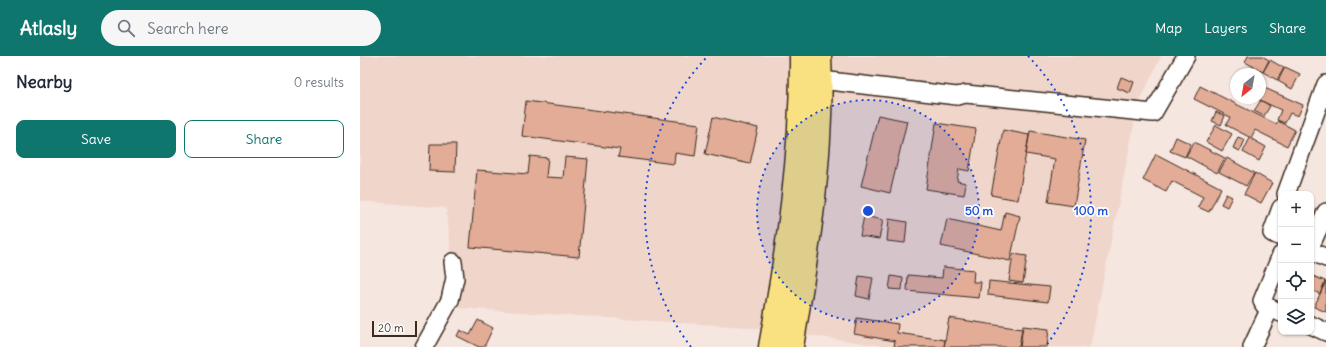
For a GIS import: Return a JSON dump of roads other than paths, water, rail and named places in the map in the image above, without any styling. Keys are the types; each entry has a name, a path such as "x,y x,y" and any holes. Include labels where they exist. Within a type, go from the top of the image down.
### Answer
{"main road":[{"path":"770,347 788,248 796,168 801,56"},
{"path":"792,347 811,228 818,166 821,80 820,56"}],"street":[{"path":"821,80 957,96 966,94 1153,113 1186,56"},
{"path":"1287,191 1326,84"},
{"path":"1314,238 1326,212"},
{"path":"1278,216 1272,233 1278,236"},
{"path":"1314,252 1326,258"},
{"path":"424,347 450,300 455,278 453,262"},
{"path":"1252,347 1275,311 1264,305 1262,301 1278,262"},
{"path":"1314,326 1326,332"}]}
